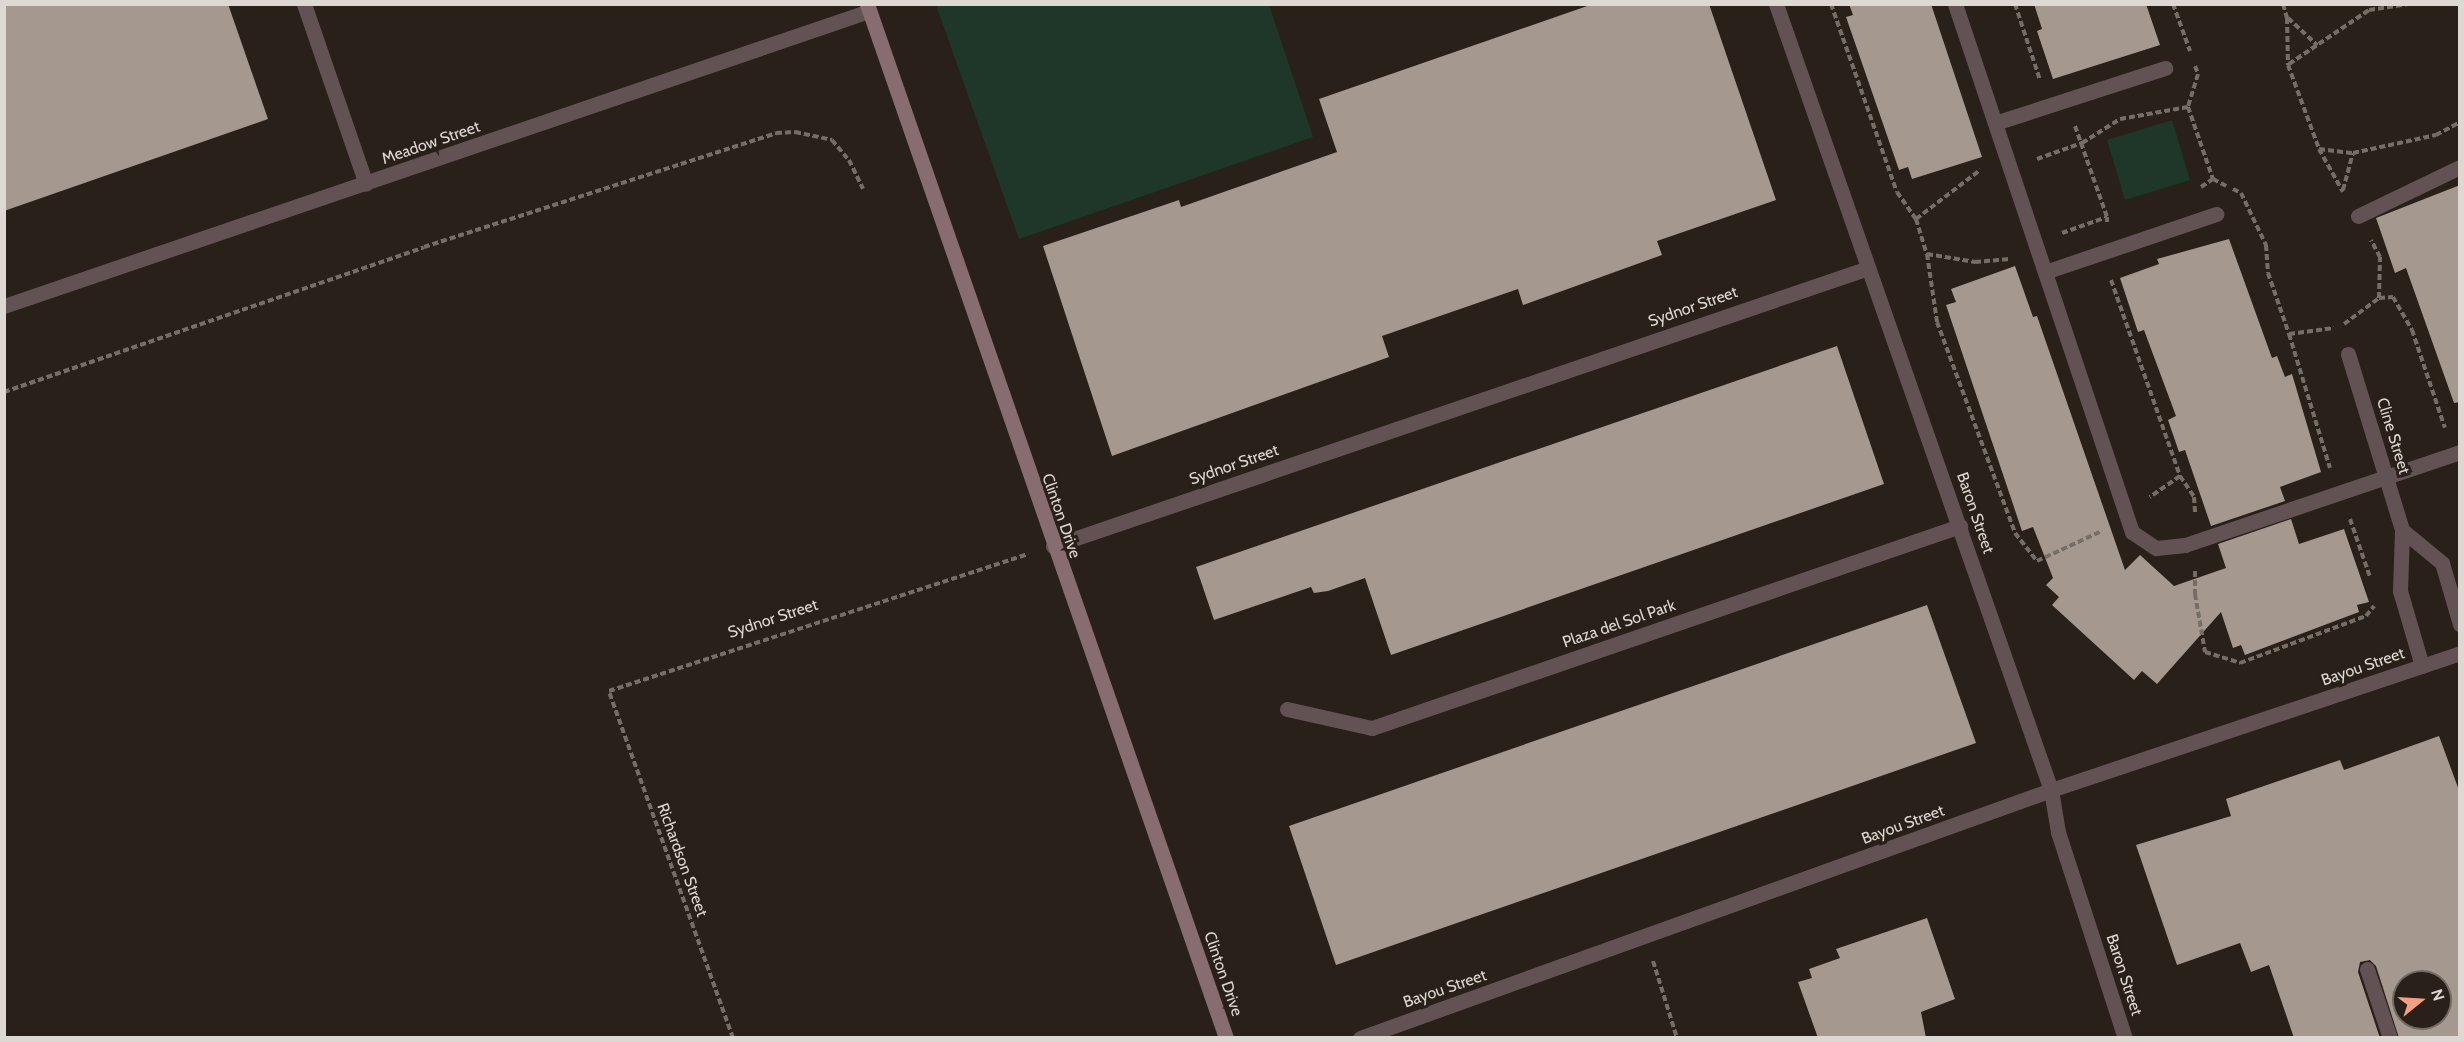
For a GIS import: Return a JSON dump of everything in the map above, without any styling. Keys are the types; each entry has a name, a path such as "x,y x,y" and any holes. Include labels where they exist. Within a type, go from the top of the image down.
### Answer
{"main road":[{"name":"Clinton Drive","path":"868,8 1053,546 1226,1038"}],"street":[{"path":"304,4 366,184"},
{"name":"Baron Street","path":"1776,4 2051,790 2058,832 2125,1038"},
{"path":"1955,4 2132,531 2156,548 2185,546 2457,453"},
{"name":"Meadow Street","path":"4,306 366,184 868,8"},
{"path":"1995,123 2165,68"},
{"path":"2358,216 2460,167"},
{"path":"2044,272 2216,214"},
{"name":"Sydnor Street","path":"1053,546 1868,268"},
{"name":"Cline Street","path":"2349,354 2402,530 2400,591 2422,666"},
{"name":"Plaza del Sol Park","path":"1287,710 1372,728 1960,525"},
{"path":"2402,530 2442,563 2460,624"},
{"name":"Bayou Street","path":"1360,1038 2051,790 2460,653"},
{"path":"2367,969 2390,1038"}],"path":[{"path":"1831,4 1897,192 1916,219 1971,174 2008,163 2043,158 2082,142 2120,119 2188,107"},
{"path":"2173,4 2198,74 2188,107 2213,179 2241,193 2246,203 2266,245 2268,273 2289,334 2341,327 2379,298 2393,297 2412,330 2457,453"},
{"path":"2283,4 2287,18 2288,65 2319,149 2380,257 2379,298"},
{"path":"2288,65 2369,10 2409,4"},
{"path":"2287,18 2318,45"},
{"path":"2319,149 2353,153 2436,135 2460,122"},
{"path":"4,392 424,247 776,133 795,132 832,140 849,160 862,189"},
{"path":"2082,142 2107,217 2117,215"},
{"path":"2342,191 2353,153"},
{"path":"2195,190 2213,179"},
{"name":"Sydnor Street","path":"609,691 1053,546"},
{"name":"Richardson Street","path":"609,691 733,1038"},
{"path":"1646,937 1677,1038"}],"green space":[{"path":"936,5 1269,5 1313,137 1019,239"},
{"path":"2172,120 2190,180 2125,200 2107,140"}],"building":[{"path":"4,4 228,4 268,119 4,211"},
{"path":"1593,4 1709,4 1776,200 1657,241 1662,255 1523,305 1518,289 1382,336 1389,357 1112,456 1043,246 1179,200 1181,207 1337,152 1319,99"},
{"path":"1849,4 1931,4 1982,157 1912,179 1908,167 1899,170 1846,17 1853,15"},
{"path":"2034,4 2146,4 2160,45 2053,79 2037,31 2042,29"},
{"path":"2460,185 2460,402 2454,403 2406,268 2395,273 2376,218"},
{"path":"2229,239 2272,358 2277,356 2285,377 2292,374 2321,472 2280,487 2285,501 2211,526 2185,450 2179,452 2168,420 2176,416 2144,330 2138,332 2120,278 2159,264 2157,259"},
{"path":"2015,266 2033,317 2037,316 2125,570 2140,555 2174,586 2226,568 2218,544 2291,519 2299,544 2344,529 2369,602 2357,605 2359,612 2245,655 2241,645 2233,648 2221,612 2157,684 2142,671 2134,680 2052,605 2059,597 2046,585 2053,578 2033,527 2022,531 1946,305 1956,302 1951,289"},
{"path":"1837,346 1884,484 1391,655 1365,578 1328,591 1314,593 1311,587 1214,620 1196,567"},
{"path":"1927,605 1976,743 1336,965 1289,826"},
{"path":"2439,736 2460,793 2460,1038 2399,1038 2396,1030 2452,1030 2452,970 2392,970 2392,1016 2376,966 2370,960 2360,962 2358,972 2380,1038 2294,1038 2269,965 2251,972 2240,943 2177,965 2136,845 2231,816 2226,799 2340,760 2344,770"},
{"path":"1927,918 1955,999 1921,1012 1926,1038 1818,1038 1798,982 1812,978 1809,969 1840,958 1836,949"}]}
